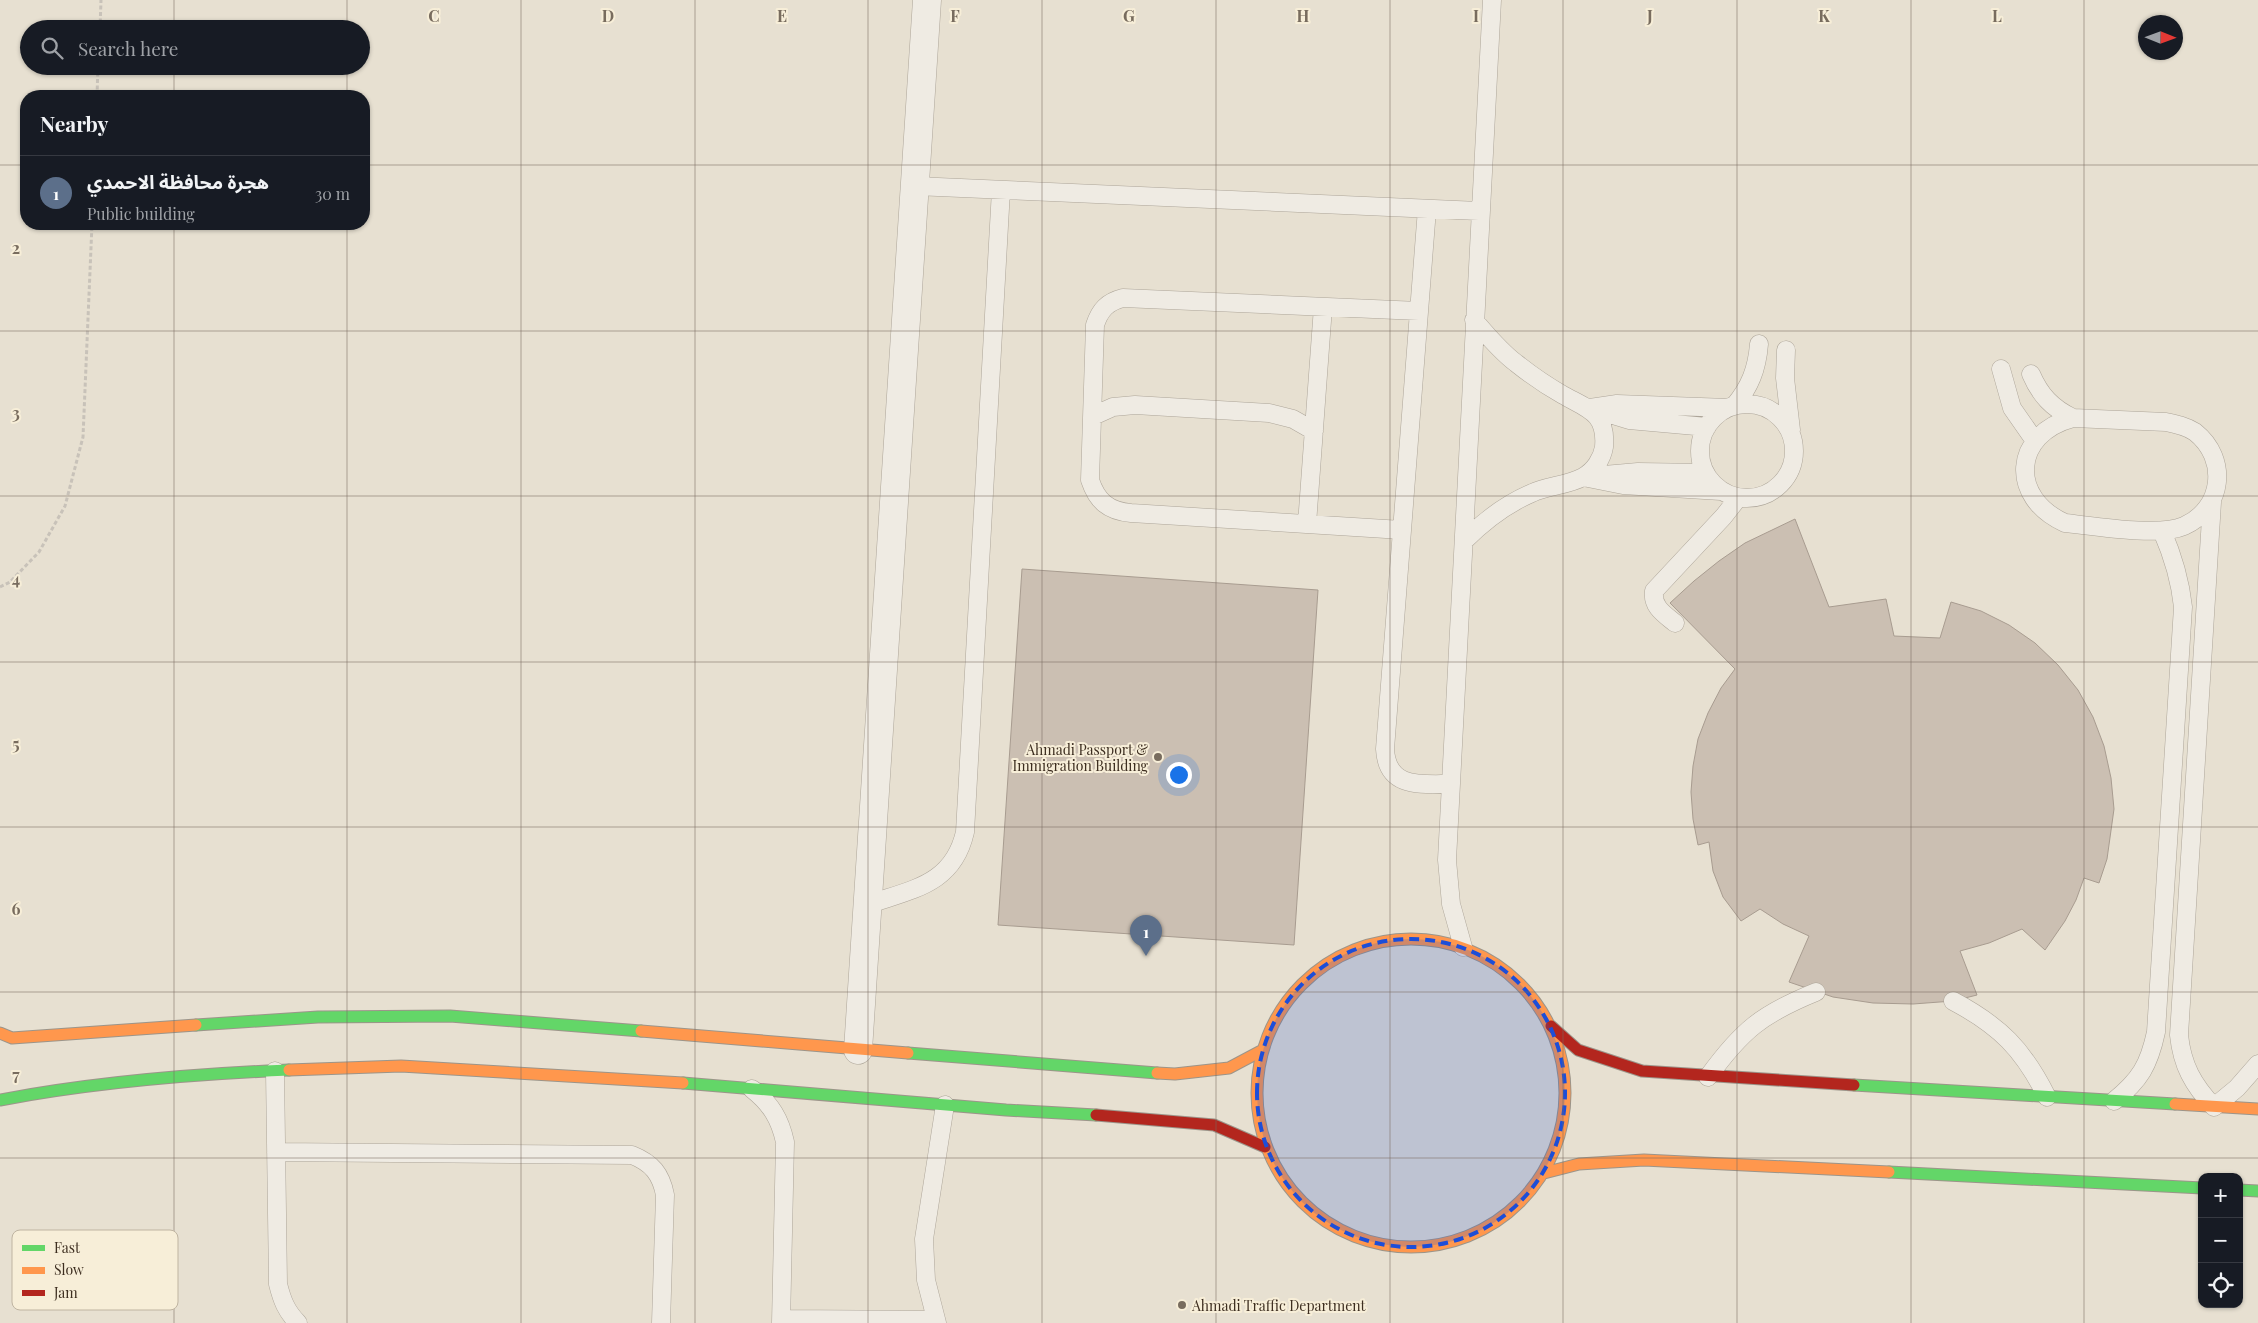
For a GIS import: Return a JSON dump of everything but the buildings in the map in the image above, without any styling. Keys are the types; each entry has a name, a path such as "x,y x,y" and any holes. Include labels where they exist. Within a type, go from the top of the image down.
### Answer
{"main road":[{"path":"1423,938 1463,947 1497,964 1527,991 1549,1025 1562,1061 1565,1099 1559,1137 1544,1173 1512,1211 1470,1237 1422,1249 1372,1245 1327,1225 1297,1198 1290,1191 1265,1148 1256,1100 1261,1051 1282,1006 1309,976 1343,953 1382,940 1423,938"},
{"path":"0,1033 12,1038 318,1017 450,1016 1175,1074 1229,1068 1261,1051"},
{"path":"1549,1025 1578,1050 1642,1071 1708,1077 2258,1109"},
{"path":"0,1100 47,1091 192,1074 401,1066 662,1081 1214,1125 1265,1148"},
{"path":"1544,1173 1579,1164 1644,1160 2198,1188"},
{"path":"2243,1190 2258,1191"}],"street":[{"path":"858,1050 927,0"}],"lane":[{"path":"1463,947 1454,919 1447,882 1450,784 1464,541 1479,211 1492,0"},
{"path":"915,186 1479,211"},
{"path":"868,905 922,885 941,875 956,859 965,832 1001,190"},
{"path":"1427,209 1385,740 1386,758 1394,775 1402,780 1420,784 1450,784"},
{"path":"1402,530 1130,513 1109,508 1100,501 1090,480 1095,325 1104,307 1113,301 1132,299 1419,311"},
{"path":"1307,524 1323,307"},
{"path":"1474,320 1515,363 1547,385 1590,408 1629,420 1707,426"},
{"path":"1759,344 1758,362 1753,378 1731,407 1716,415 1707,426 1700,449 1701,462 1705,473 1712,483 1721,490 1738,498 1752,499 1779,487 1788,476 1793,462 1795,447 1791,433 1785,378 1786,350"},
{"path":"2001,370 2012,408 2034,441"},
{"path":"2032,374 2043,396 2061,412 2073,418"},
{"path":"1590,408 1617,404 1731,407 1747,404 1761,406 1774,412 1784,421 1791,433"},
{"path":"1092,416 1114,406 1136,405 1269,413 1293,419 1314,432"},
{"path":"1583,477 1596,467 1603,452 1605,436 1600,421 1590,408"},
{"path":"2212,502 2200,517 2182,527 2162,531 2066,523 2052,517 2040,508 2031,495 2026,481 2027,459 2034,441 2043,431 2058,422 2073,418 2166,422 2181,425 2194,432 2205,442 2213,455 2216,485 2212,502 2178,1035 2184,1064 2190,1078 2214,1107 2237,1088 2258,1064"},
{"path":"1464,541 1484,522 1507,506 1532,493 1583,477 1638,472 1705,473"},
{"path":"1583,477 1623,484 1721,490"},
{"path":"1675,623 1658,608 1653,598 1654,591 1724,516 1738,498"},
{"path":"2114,1101 2131,1088 2144,1071 2152,1052 2156,1032 2183,607 2180,580 2173,555 2162,531"},
{"path":"1708,1077 1729,1048 1754,1024 1783,1005 1816,992"},
{"path":"1953,1001 1977,1014 2017,1048 2034,1072 2047,1097"},
{"path":"275,1071 278,1284 282,1300 289,1314 298,1323"},
{"path":"751,1089 765,1098 775,1111 782,1126 785,1142 782,1321 936,1321 926,1280 924,1239 945,1105"},
{"path":"276,1152 632,1155 645,1160 656,1170 663,1181 665,1195 661,1323"}],"path":[{"path":"100,20 101,0"},
{"path":"97,90 98,75"},
{"path":"0,587 10,582 39,552 65,506 83,427 92,230"}],"highlighted area":[{"path":"1423,938 1463,947 1497,965 1527,991 1549,1025 1562,1061 1565,1099 1559,1137 1544,1173 1512,1211 1470,1237 1421,1249 1372,1245 1327,1225 1289,1191 1265,1147 1256,1100 1261,1051 1282,1006 1309,976 1343,953 1382,941"}],"traffic: fast":[{"path":"196,1025 318,1017 450,1016 641,1031"},
{"path":"908,1053 1157,1073"},
{"path":"0,1100 72,1088 144,1080 289,1070"},
{"path":"683,1083 1006,1110 1096,1115"},
{"path":"1854,1085 2175,1104"},
{"path":"1889,1172 2198,1188"},
{"path":"2243,1190 2258,1191"}],"traffic: slow":[{"path":"1411,939 1456,945 1484,957 1520,984 1547,1020 1559,1048 1565,1093 1559,1138 1547,1166 1520,1202 1484,1229 1456,1241 1411,1247 1366,1241 1338,1229 1302,1202 1275,1166 1263,1138 1257,1093 1263,1048 1275,1020 1302,984 1338,957 1366,945 1411,939"},
{"path":"0,1033 12,1038 196,1025"},
{"path":"641,1031 908,1053"},
{"path":"1157,1073 1175,1074 1229,1068 1261,1051"},
{"path":"289,1070 401,1066 683,1083"},
{"path":"2175,1104 2258,1109"},
{"path":"1544,1173 1579,1164 1644,1160 1889,1172"}],"traffic: jam":[{"path":"1551,1026 1578,1050 1642,1071 1854,1085"},
{"path":"1096,1115 1214,1125 1265,1147"}],"place":[{"name":"Ahmadi Passport & Immigration Building","path":"1158,757"},
{"name":"هجرة محافظة الاحمدي","path":"1146,956"},
{"name":"Ahmadi Traffic Department","path":"1182,1305"}]}
